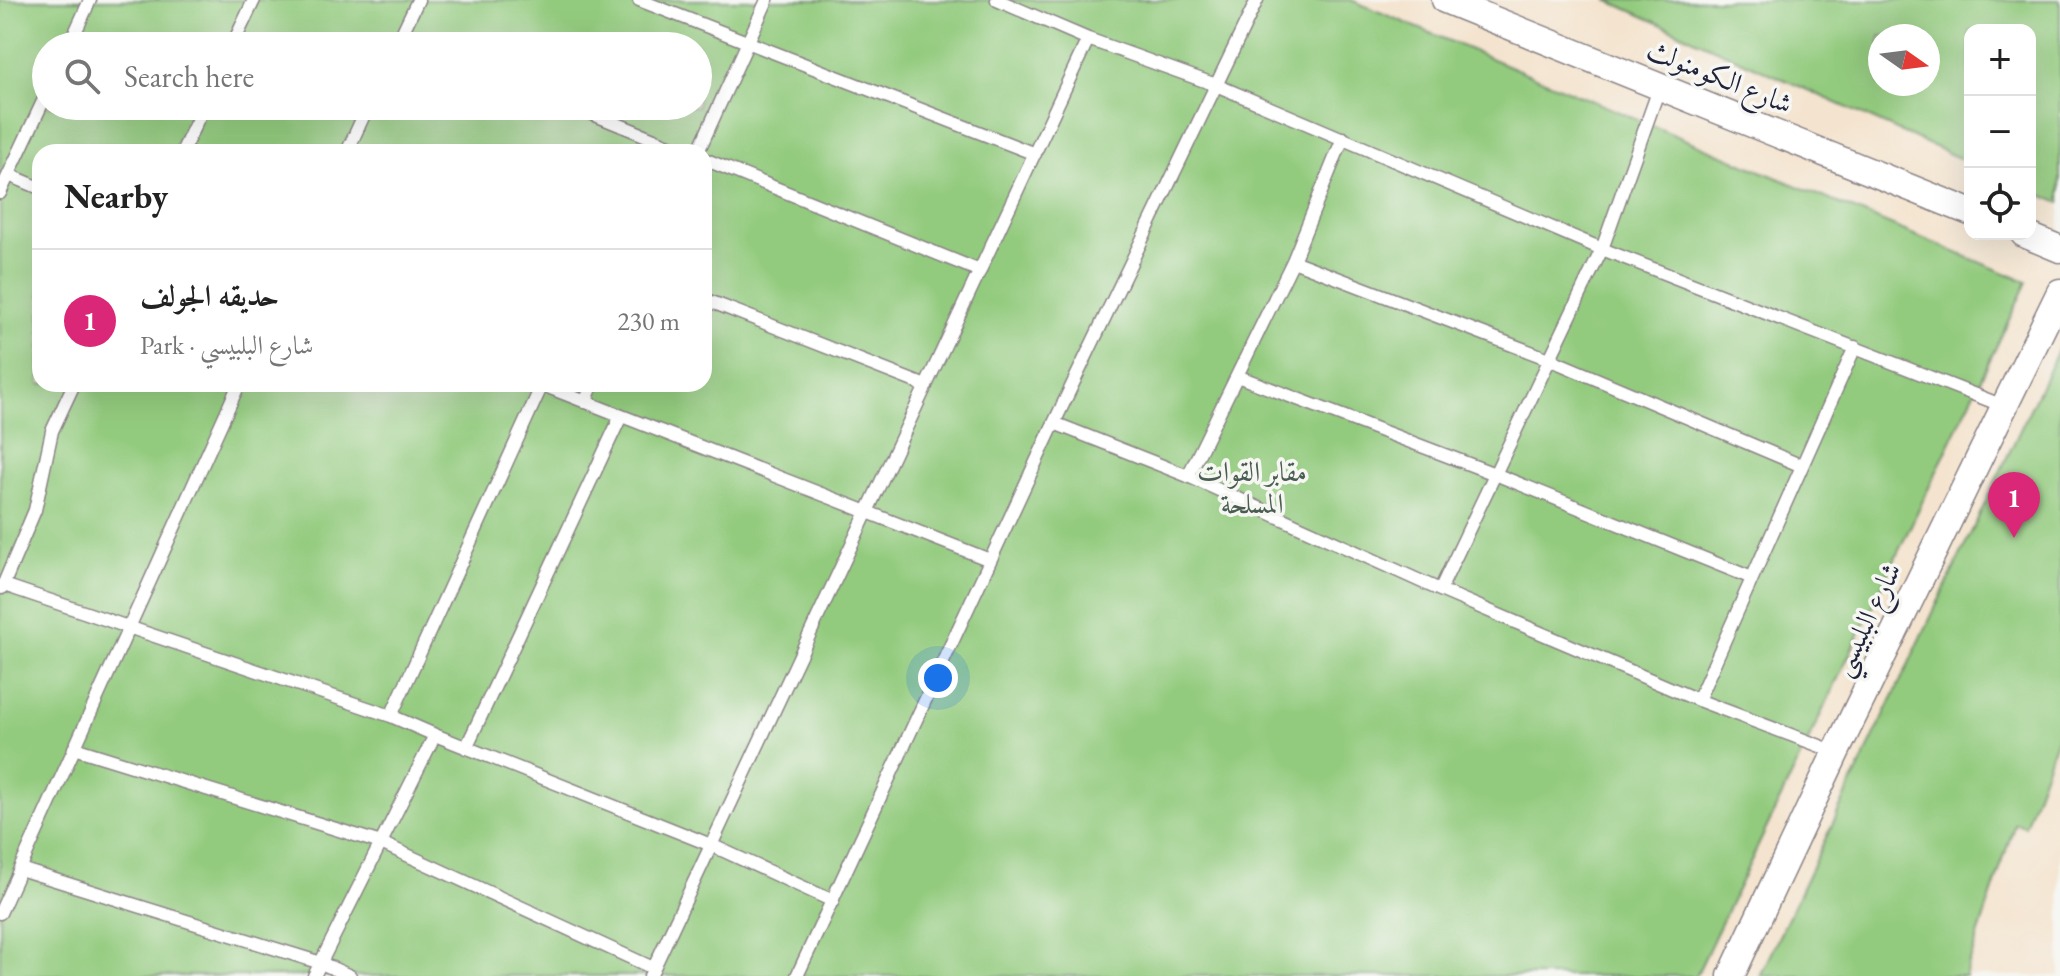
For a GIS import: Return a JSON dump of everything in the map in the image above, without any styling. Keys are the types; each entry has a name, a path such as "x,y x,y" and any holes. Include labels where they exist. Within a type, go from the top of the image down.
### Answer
{"street":[{"name":"شارع الكومنولث","path":"1445,0 1964,210"},
{"path":"2036,239 2060,249"},
{"name":"شارع البلبيسي","path":"1731,976 1836,752 2060,292"}],"lane":[{"path":"75,32 90,0"},
{"path":"239,32 254,0"},
{"path":"403,32 418,0"},
{"path":"639,0 1035,154"},
{"path":"702,144 767,0"},
{"path":"997,0 1088,39 1216,85 1602,249 2006,407"},
{"path":"797,976 1054,423 1257,0"},
{"path":"74,748 381,843 652,972 1088,39"},
{"path":"1440,590 1602,249 1660,86"},
{"path":"0,193 34,120"},
{"path":"186,144 197,120"},
{"path":"351,144 362,120"},
{"path":"607,120 666,144"},
{"path":"1188,476 1293,261 1343,138"},
{"path":"712,162 980,271"},
{"path":"9,175 32,185"},
{"path":"1293,261 1549,359 1802,466"},
{"path":"712,302 926,386"},
{"path":"1698,700 1855,347"},
{"path":"1237,376 1495,474 1752,578"},
{"path":"70,392 52,431 35,510 2,588 129,626 391,716 711,845 833,901"},
{"path":"0,913 235,392"},
{"path":"391,716 537,392"},
{"path":"561,392 990,560"},
{"path":"585,402 589,392"},
{"path":"466,748 621,416"},
{"path":"1054,423 1188,476 1440,590 1698,700 1836,752"},
{"path":"314,976 435,735"},
{"path":"20,869 321,963 350,976"}],"green space":[{"name":"مقابر القوات المسلحة","path":"0,0 1351,0 2027,282 1696,976 0,976"},
{"path":"1607,0 2060,0 2060,203 2036,193 2036,24 1964,24 1964,160"},
{"path":"2060,346 2060,730 2025,826 2015,823 1965,976 1760,976"}],"place":[{"name":"حديقه الجولف","path":"2014,538"}]}
